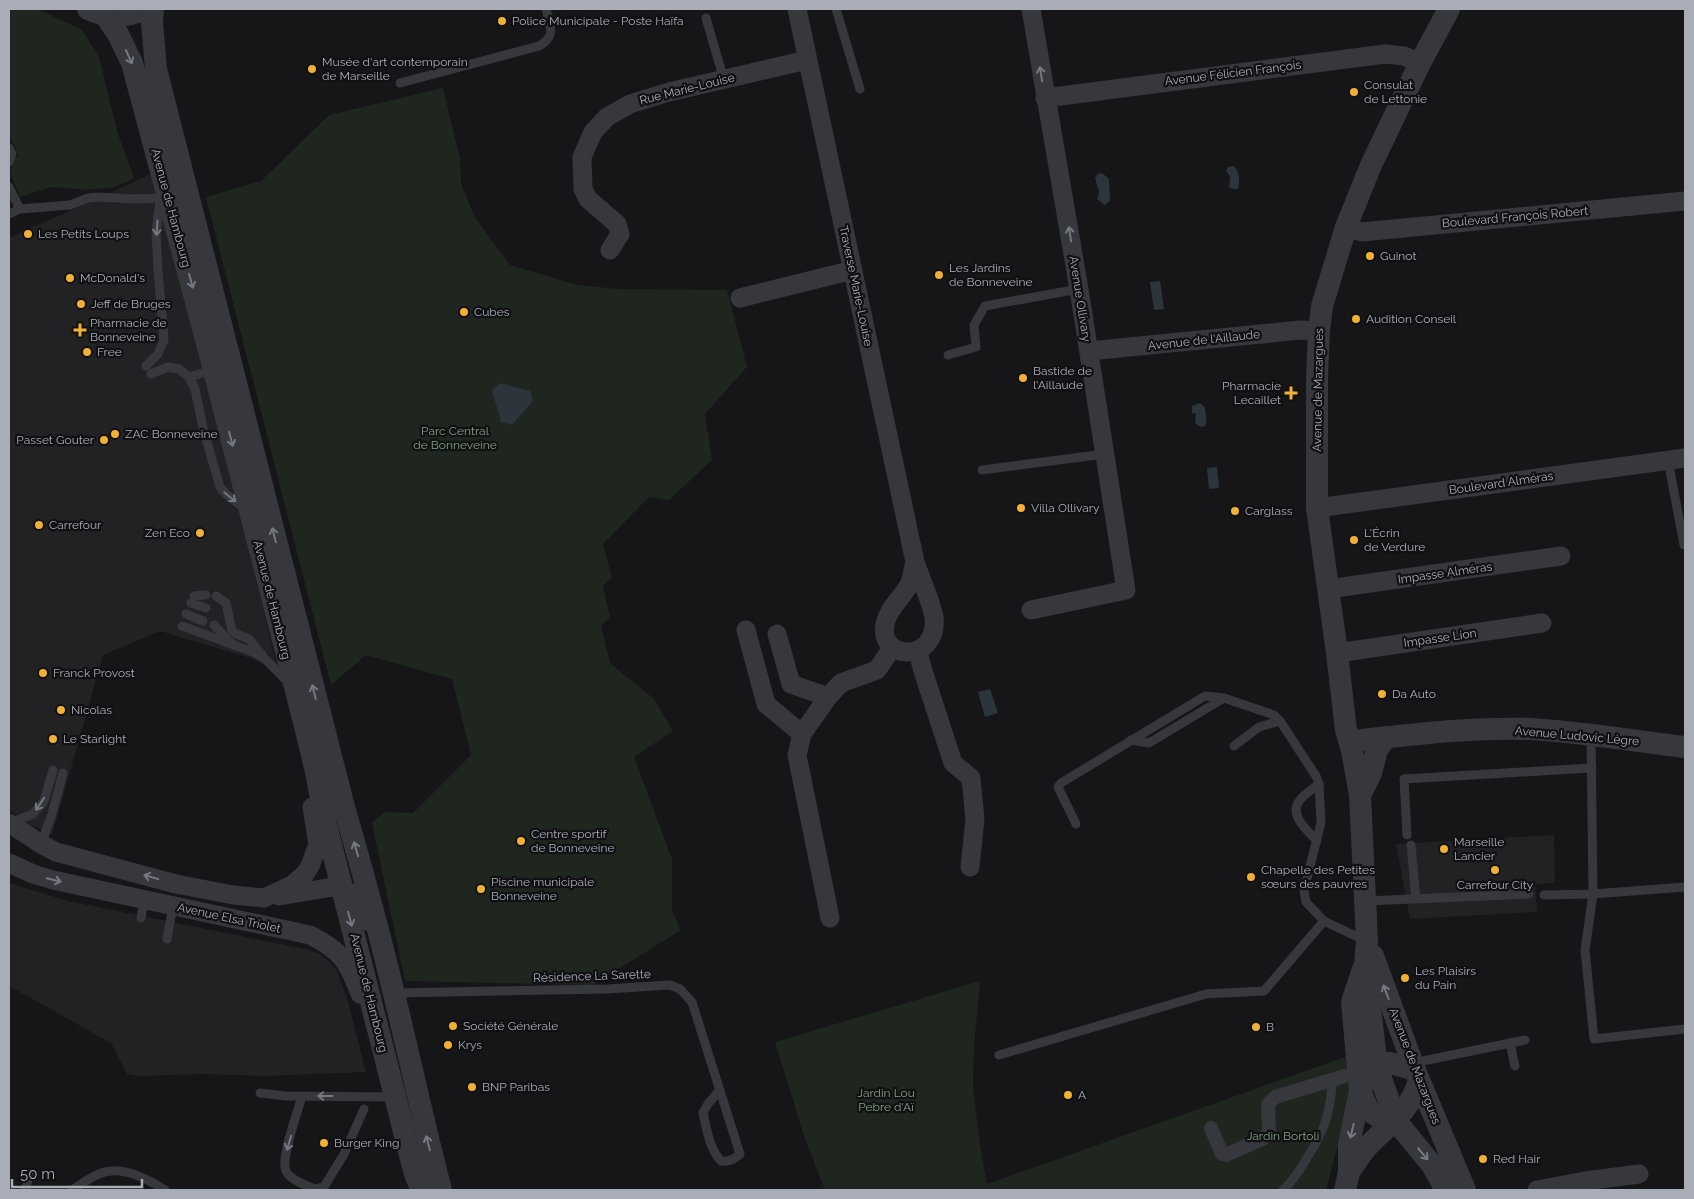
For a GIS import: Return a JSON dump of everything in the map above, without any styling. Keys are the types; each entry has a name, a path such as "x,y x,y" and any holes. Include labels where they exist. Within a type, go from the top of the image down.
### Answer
{"street":[{"path":"96,12 122,16 142,9"},
{"name":"Avenue de Hambourg","path":"153,9 152,22 156,69 341,798 394,993 422,1119 441,1190"},
{"name":"Traverse Marie-Louise","path":"796,9 915,562 934,616 933,632 927,644 918,652"},
{"name":"Avenue Ollivary","path":"1031,9 1079,289 1126,590 1031,610"},
{"name":"Avenue de Mazargues","path":"1446,1190 1432,1165 1360,1076 1367,941 1360,795 1345,721 1338,653 1317,508 1317,377 1322,306 1346,227 1371,165 1449,9"},
{"name":"Avenue de Hambourg","path":"96,12 118,34 132,63 162,189 214,369 306,730 342,889 416,1177 422,1190"},
{"name":"Avenue Félicien François","path":"1045,98 1385,54 1404,56 1420,64"},
{"name":"Rue Marie-Louise","path":"610,250 620,234 617,224 588,199 583,188 582,157 593,132 607,117 630,104 668,92 807,60"},
{"name":"Boulevard François Robert","path":"1346,227 1362,232 1685,201"},
{"path":"740,298 853,270"},
{"name":"Avenue de l'Aillaude","path":"1089,351 1301,330 1319,331"},
{"name":"Boulevard Alméras","path":"1317,508 1677,459"},
{"name":"Impasse Alméras","path":"1328,589 1561,556"},
{"name":"Traverse Marie-Louise","path":"892,648 886,640 885,624 896,600 909,584 915,562"},
{"name":"Impasse Lion","path":"1338,653 1542,623"},
{"path":"746,630 766,704 802,734"},
{"path":"777,634 791,684 828,697"},
{"path":"830,918 797,755 802,734 828,697 841,683 877,670 892,648 906,652 918,652 922,671 954,763 971,778 975,819 970,867"},
{"name":"Avenue Ludovic Lègre","path":"1350,743 1386,737 1465,730 1528,729 1685,747"},
{"path":"264,898 292,885 305,874 318,844 302,754 306,730"},
{"name":"Avenue de Mazargues","path":"1360,795 1371,773 1377,750 1386,737"},
{"name":"Avenue Elsa Triolet","path":"9,823 40,844 56,852 176,884 233,895 264,898 334,886 342,889"},
{"path":"16,866 40,844"},
{"name":"Avenue Elsa Triolet","path":"16,866 142,909 173,906 310,935 328,944 339,953 351,970 365,1010 384,1053"},
{"path":"173,906 176,884"},
{"path":"342,889 362,901 392,1019 404,1034"},
{"name":"Avenue de Mazargues","path":"1367,941 1416,1071 1465,1190"},
{"path":"1212,1128 1222,1154 1226,1155 1264,1138 1269,1131 1268,1104 1275,1097 1360,1076 1390,1062 1416,1071 1410,1103 1396,1121 1363,1152 1346,1185"},
{"path":"1346,1185 1349,1145 1360,1076"},
{"path":"1538,1190 1585,1181 1639,1174"}],"lane":[{"path":"400,83 539,46 547,41 552,32 546,9"},
{"path":"836,9 860,90"},
{"path":"706,18 724,80"},
{"path":"9,148 12,154 9,162"},
{"path":"9,187 20,209"},
{"path":"9,214 20,209 70,206 88,198 134,199 162,189 156,232 164,340 148,370 168,367 180,369 189,377 195,388 203,428 220,488 250,512"},
{"path":"948,355 976,347 974,325 985,306 1079,289"},
{"path":"189,377 214,369"},
{"path":"982,470 1105,454"},
{"path":"1677,459 1685,545"},
{"path":"206,595 192,599 206,608"},
{"path":"216,596 226,603 232,631 249,639 266,660 295,689"},
{"path":"217,608 228,612"},
{"path":"186,614 203,621"},
{"path":"214,625 234,646"},
{"path":"182,626 253,652 266,660"},
{"path":"1076,824 1058,787 1061,783 1131,740 1149,744 1224,698 1274,715 1280,721 1316,776 1319,784 1321,823 1304,890 1306,902 1324,921 1367,941"},
{"path":"1234,746 1259,727 1280,721"},
{"path":"1591,735 1593,894 1585,950 1594,1039 1685,1029"},
{"path":"1407,835 1404,779 1592,768"},
{"path":"9,823 33,814 44,802 53,770"},
{"path":"40,844 63,773"},
{"path":"1317,841 1299,821 1296,808 1300,800 1319,784"},
{"path":"1411,845 1416,899"},
{"path":"1544,895 1593,894 1685,887"},
{"path":"1365,901 1529,894"},
{"path":"167,939 173,906"},
{"path":"999,1055 1206,994 1264,991 1324,921"},
{"name":"Résidence La Sarette","path":"394,993 607,989 670,985 680,989 692,1002 740,1154 725,1162 715,1155 703,1113 708,1104 720,1091"},
{"path":"1416,1071 1525,1040"},
{"path":"1510,1043 1515,1066"},
{"path":"1283,1190 1299,1171 1321,1133 1331,1101 1332,1084 1360,1076"},
{"path":"260,1093 286,1096 396,1097"},
{"path":"302,1096 284,1160 286,1172 294,1179 315,1189 324,1187 344,1154 364,1108"},
{"path":"72,1190 100,1173 114,1170 140,1177 166,1190"},
{"path":"25,1190 30,1174"},
{"path":"147,1190 157,1185"}],"shaded area":[{"path":"1233,166 1239,176 1238,189 1229,187 1230,176 1226,171 1228,167"},
{"name":"ZAC Bonneveine","path":"158,171 277,666 160,631 103,655 52,835 26,823 9,809 9,238"},
{"path":"1102,173 1109,179 1110,201 1105,205 1097,199 1099,192 1095,178 1098,174"},
{"path":"1160,281 1164,309 1154,310 1150,282"},
{"path":"500,383 530,391 533,401 512,425 501,422 492,390"},
{"path":"1200,403 1205,407 1206,420 1205,426 1201,427 1195,423 1196,414 1192,413 1192,406"},
{"path":"1217,467 1219,488 1209,489 1207,468"},
{"path":"990,689 998,713 985,717 978,692"},
{"path":"1554,835 1555,883 1535,884 1537,912 1410,919 1396,844"},
{"path":"9,883 68,901 310,950 320,954 337,971 348,1001 366,1072 263,1076 201,1074 139,1076 127,1074 111,1043 9,986"}],"green space":[{"path":"9,9 38,9 82,30 99,57 117,131 134,178 115,187 87,190 52,187 20,197 10,172 14,159 19,156 9,135"},
{"name":"Parc Central de Bonneveine","path":"443,88 460,159 461,183 474,216 510,265 577,285 619,289 727,290 747,367 705,414 712,460 669,500 649,497 603,544 612,578 603,586 610,618 601,626 610,663 654,699 673,731 634,757 672,859 672,911 681,930 593,985 405,981 372,823 385,812 413,813 471,755 452,679 366,655 331,685 206,197 261,181 329,115"},
{"path":"980,981 974,1047 973,1087 987,1184 1345,1057 1351,1082 1341,1133 1326,1190 825,1190 805,1139 775,1042"}],"place":[{"name":"Police Municipale - Poste Haïfa","path":"502,21"},
{"name":"Musée d'art contemporain de Marseille","path":"312,69"},
{"name":"Consulat de Lettonie","path":"1354,92"},
{"name":"Les Petits Loups","path":"28,234"},
{"name":"Guinot","path":"1370,256"},
{"name":"Les Jardins de Bonneveine","path":"939,275"},
{"name":"McDonald's","path":"70,278"},
{"name":"Jeff de Bruges","path":"81,304"},
{"name":"Cubes","path":"464,312"},
{"name":"Audition Conseil","path":"1356,319"},
{"name":"Pharmacie de Bonneveine","path":"80,330"},
{"name":"Free","path":"87,352"},
{"name":"Bastide de l'Aillaude","path":"1023,378"},
{"name":"Pharmacie Lecaillet","path":"1291,393"},
{"name":"ZAC Bonneveine","path":"115,434"},
{"name":"Passet Gouter","path":"104,440"},
{"name":"Villa Ollivary","path":"1021,508"},
{"name":"Carglass","path":"1235,511"},
{"name":"Carrefour","path":"39,525"},
{"name":"Zen Eco","path":"200,533"},
{"name":"L'Écrin de Verdure","path":"1354,540"},
{"name":"Franck Provost","path":"43,673"},
{"name":"Da Auto","path":"1382,694"},
{"name":"Nicolas","path":"61,710"},
{"name":"Le Starlight","path":"53,739"},
{"name":"Centre sportif de Bonneveine","path":"521,841"},
{"name":"Marseille Lancier","path":"1444,849"},
{"name":"Carrefour City","path":"1495,870"},
{"name":"Chapelle des Petites sœurs des pauvres","path":"1251,877"},
{"name":"Piscine municipale Bonneveine","path":"481,889"},
{"name":"Les Plaisirs du Pain","path":"1405,978"},
{"name":"Société Générale","path":"453,1026"},
{"name":"B","path":"1256,1027"},
{"name":"Krys","path":"448,1045"},
{"name":"BNP Paribas","path":"472,1087"},
{"name":"A","path":"1068,1095"},
{"name":"Burger King","path":"324,1143"},
{"name":"Red Hair","path":"1483,1159"}],"park label":[{"name":"Jardin Lou Pebre d'Aï","path":"886,1100"},
{"name":"Jardin Bortoli","path":"1283,1136"}]}
